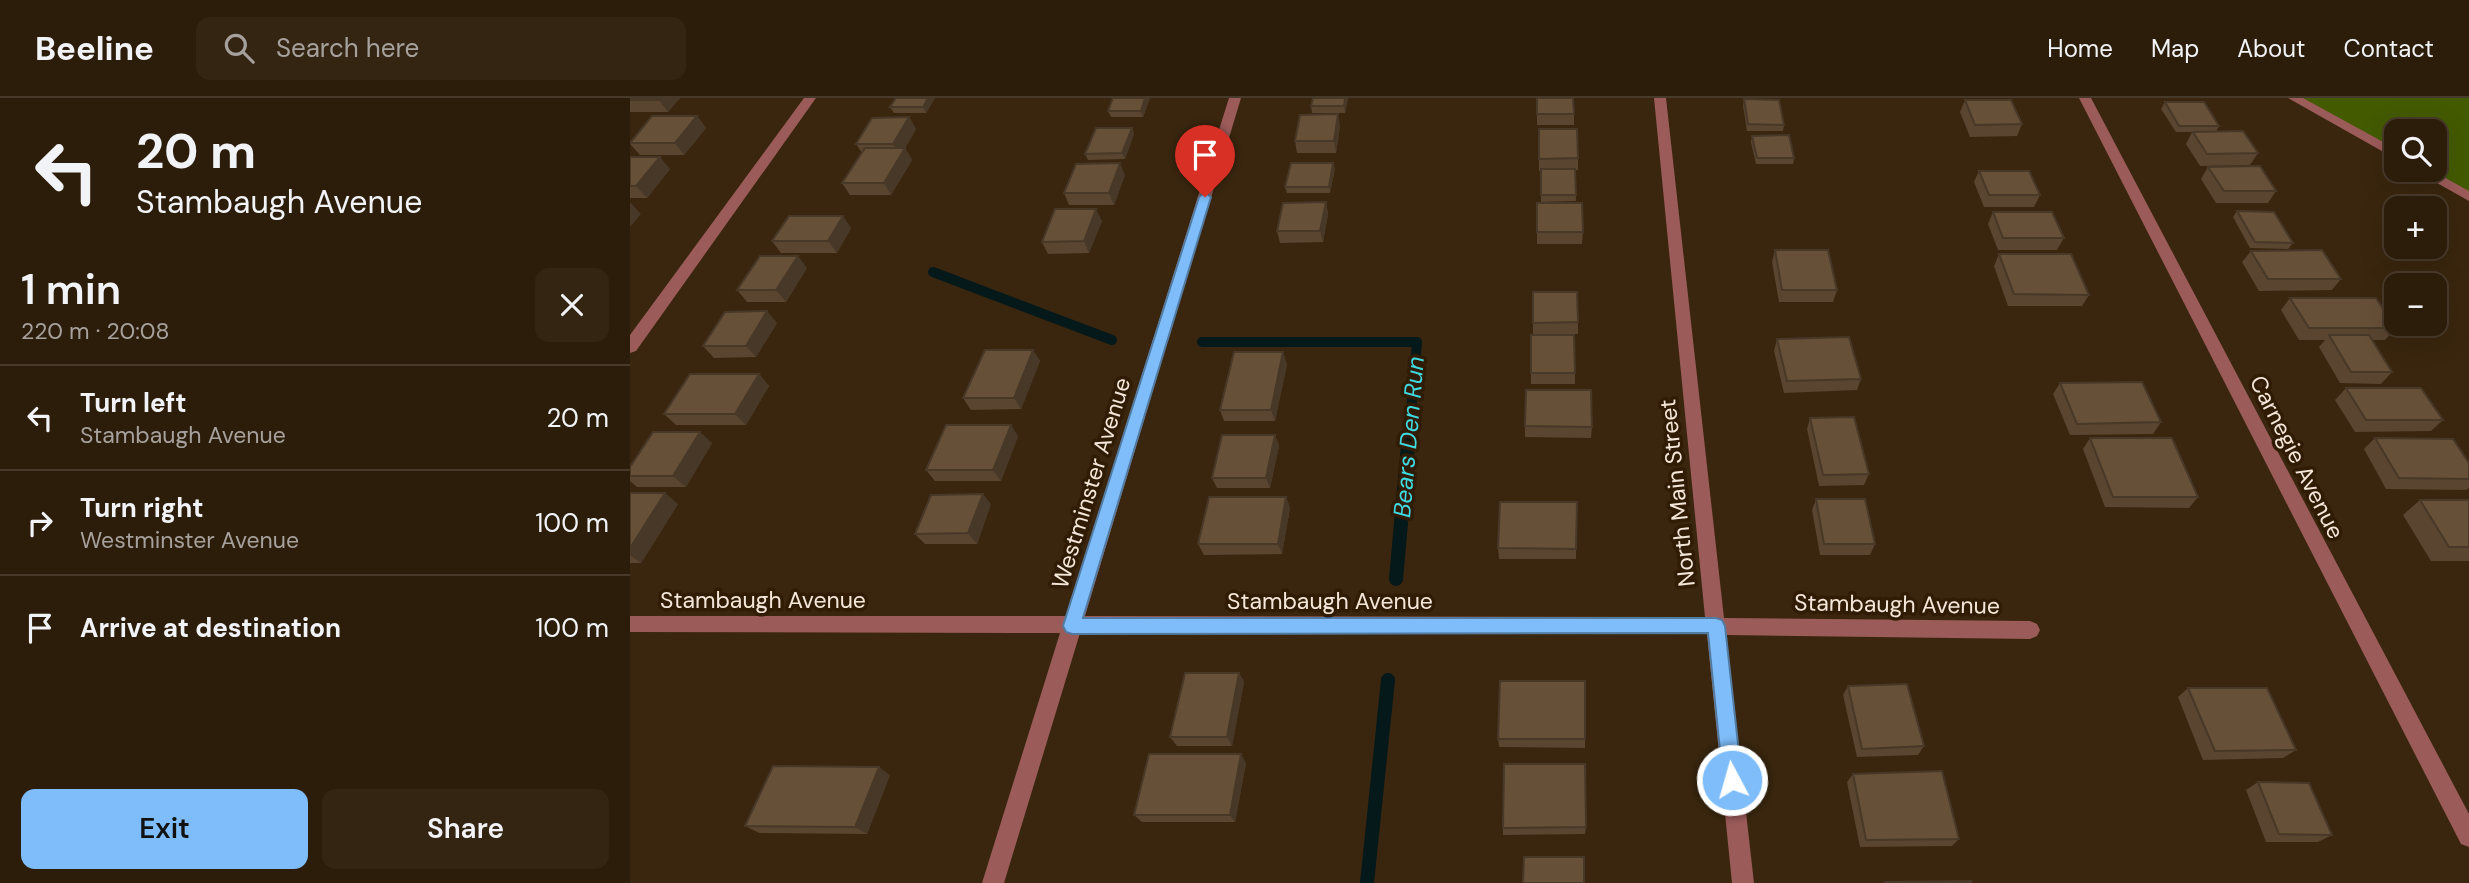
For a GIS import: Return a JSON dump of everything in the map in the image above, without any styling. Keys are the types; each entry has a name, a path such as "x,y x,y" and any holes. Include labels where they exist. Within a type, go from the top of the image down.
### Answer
{"street":[{"path":"630,347 810,98"},
{"name":"Westminster Avenue","path":"993,883 1236,98"},
{"name":"North Main Street","path":"1660,98 1743,883"},
{"name":"Carnegie Avenue","path":"2085,98 2469,836"},
{"path":"2294,98 2384,148"},
{"path":"2442,182 2469,197"},
{"name":"Stambaugh Avenue","path":"630,624 1716,626 2029,630"}],"green space":[{"path":"2294,98 2469,98 2469,197 2442,182 2447,182 2447,119 2384,119 2384,148"}],"building":[{"path":"630,98 661,98 630,100"},
{"path":"896,98 928,98 923,107 890,107"},
{"path":"1113,98 1145,98 1141,111 1108,111"},
{"path":"1313,98 1345,98 1344,106 1311,106"},
{"path":"1537,98 1573,98 1574,114 1537,114"},
{"path":"1744,99 1779,100 1784,125 1748,124"},
{"path":"1965,100 2011,100 2022,124 1975,125"},
{"path":"2165,102 2204,102 2219,126 2179,126"},
{"path":"1338,114 1334,141 1295,141 1300,115"},
{"path":"652,116 697,116 675,143 630,143"},
{"path":"909,117 893,144 856,144 872,118"},
{"path":"1096,128 1132,128 1122,153 1085,154"},
{"path":"1539,129 1577,129 1578,158 1539,159"},
{"path":"2243,131 2258,153 2207,154 2193,132"},
{"path":"1789,135 1794,158 1757,158 1752,136"},
{"path":"865,148 905,148 884,183 842,183"},
{"path":"630,157 660,157 636,186 630,186"},
{"path":"1120,163 1109,193 1064,193 1076,164"},
{"path":"1291,163 1333,163 1329,187 1285,187"},
{"path":"2260,166 2276,191 2224,191 2208,167"},
{"path":"1541,169 1575,169 1576,195 1541,195"},
{"path":"1979,171 2029,171 2040,195 1989,195"},
{"path":"1326,202 1320,231 1277,231 1283,203"},
{"path":"1537,203 1582,203 1583,232 1537,232"},
{"path":"1055,209 1096,209 1084,241 1042,242"},
{"path":"2237,211 2274,212 2293,243 2255,242"},
{"path":"1993,212 2052,212 2064,238 2003,238"},
{"path":"789,216 843,216 828,241 772,241"},
{"path":"1775,250 1828,250 1837,290 1782,290"},
{"path":"2322,250 2341,279 2268,279 2251,251"},
{"path":"1999,254 2071,254 2089,295 2014,294"},
{"path":"760,256 798,256 776,290 737,290"},
{"path":"1533,292 1577,292 1578,322 1533,323"},
{"path":"2290,298 2376,298 2384,310 2384,328 2309,328"},
{"path":"767,311 746,346 703,346 725,312"},
{"path":"1531,335 1574,335 1575,373 1531,373"},
{"path":"2329,335 2369,335 2392,372 2351,372"},
{"path":"1849,337 1861,379 1787,381 1777,339"},
{"path":"985,350 1033,350 1014,398 963,398"},
{"path":"1234,352 1283,352 1271,410 1220,410"},
{"path":"690,374 759,374 735,414 664,414"},
{"path":"2142,382 2161,422 2077,424 2060,383"},
{"path":"2346,388 2421,388 2443,420 2366,420"},
{"path":"1526,390 1591,390 1592,427 1525,426"},
{"path":"1854,417 1869,474 1823,475 1810,418"},
{"path":"946,425 1011,425 993,470 926,470"},
{"path":"653,432 700,432 673,476 630,476 630,467"},
{"path":"1222,435 1275,435 1266,478 1212,478"},
{"path":"2090,438 2172,438 2198,497 2113,497"},
{"path":"2375,438 2453,439 2469,463 2469,479 2399,478"},
{"path":"630,493 665,493 630,548"},
{"path":"983,494 968,533 915,534 931,495"},
{"path":"1209,497 1286,497 1278,544 1198,544"},
{"path":"1816,499 1865,499 1875,544 1824,544"},
{"path":"2420,500 2469,500 2469,547 2449,547"},
{"path":"1500,502 1577,502 1576,549 1498,548"},
{"path":"1185,673 1239,673 1227,737 1170,737"},
{"path":"1500,681 1585,681 1585,739 1498,739"},
{"path":"1907,684 1924,746 1862,749 1848,686"},
{"path":"2188,688 2267,688 2296,750 2215,751"},
{"path":"1149,754 1241,754 1230,815 1134,815"},
{"path":"1504,764 1585,764 1586,827 1503,828"},
{"path":"773,766 879,767 855,827 745,826"},
{"path":"1942,771 1959,839 1866,840 1853,774"},
{"path":"2258,782 2309,783 2332,835 2279,834"},
{"path":"1524,857 1584,857 1584,883 1523,883"},
{"path":"1971,881 1971,883 1885,882"}],"waterway":[{"name":"Bears Den Run","path":"933,272 1112,340"},
{"name":"Bears Den Run","path":"1202,342 1417,342 1409,436"},
{"name":"Bears Den Run","path":"1396,579 1409,434"},
{"name":"Bears Den Run","path":"1367,883 1388,680"}],"route":[{"path":"1205,197 1072,626 1716,626 1732,780"}]}
